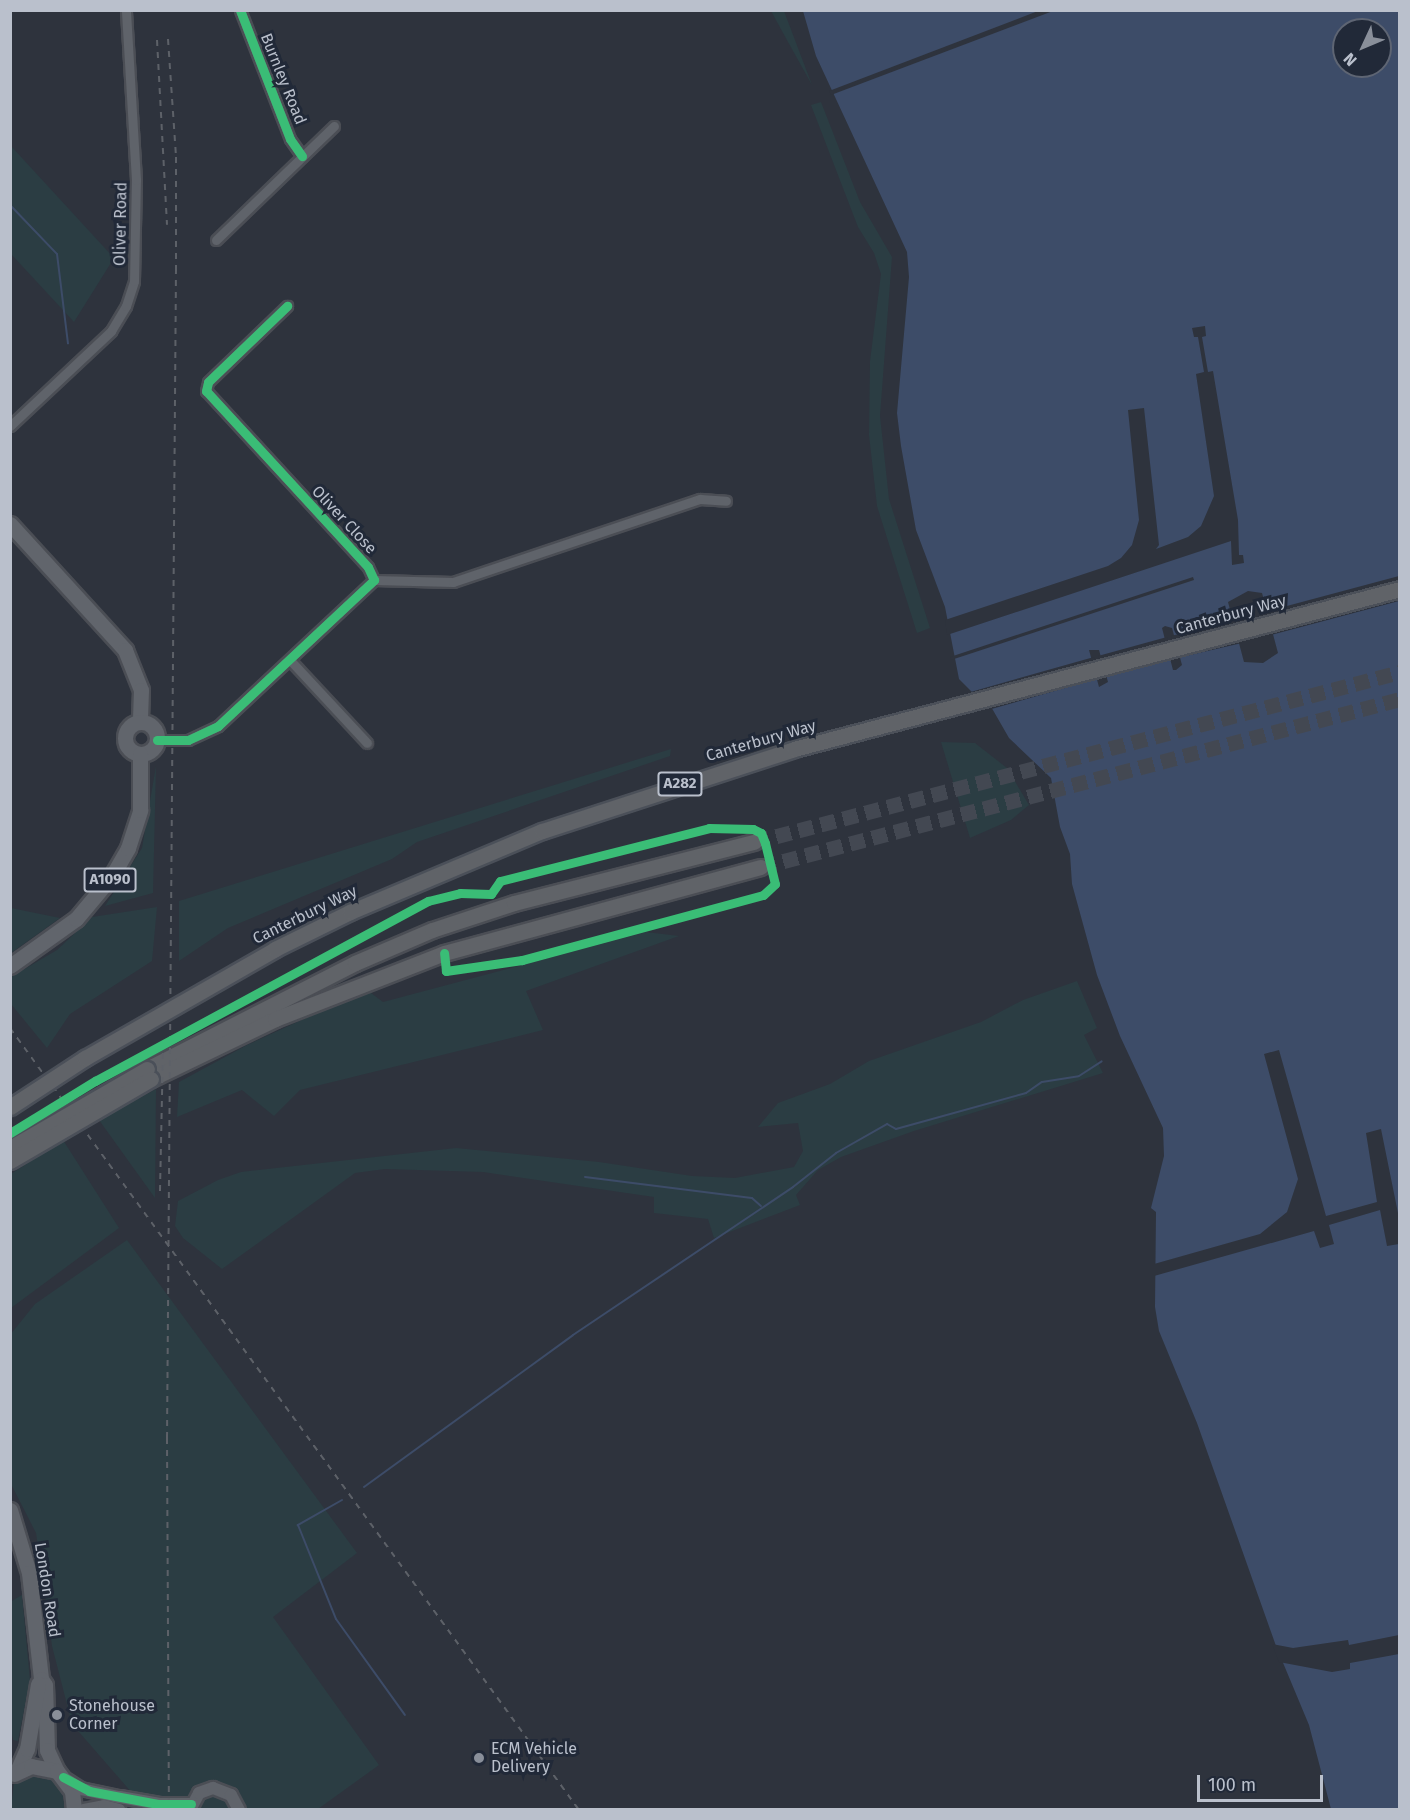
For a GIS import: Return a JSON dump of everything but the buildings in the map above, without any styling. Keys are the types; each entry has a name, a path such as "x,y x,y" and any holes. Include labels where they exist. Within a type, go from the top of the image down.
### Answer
{"highway":[{"name":"Canterbury Way","path":"10,1107 94,1052 275,949 421,881 542,831 794,749 1400,589"},
{"path":"10,1148 355,963 432,930 514,903 754,842"},
{"path":"10,1161 189,1054 326,998 444,953 761,867"}],"main road":[{"path":"10,524 125,650 141,690 140,722"},
{"path":"140,722 151,725 157,740 153,749 140,754 129,749 125,736 128,728 140,722"},
{"name":"A1090","path":"10,966 76,919 112,876 128,848 140,810 140,754"},
{"name":"London Road","path":"10,1510 29,1574 41,1679 27,1749 14,1775"},
{"name":"London Road","path":"41,1679 45,1685 48,1756 72,1791 74,1809"},
{"path":"14,1775 37,1766 60,1774"}],"street":[{"name":"Oliver Road","path":"10,426 111,331 126,306 134,281 137,203 126,10"},
{"name":"Burnley Road","path":"240,10 290,139 302,156"},
{"path":"216,240 334,126"},
{"name":"Oliver Close","path":"287,306 208,382 206,391 368,567 374,580"},
{"name":"Oliver Close","path":"157,740 188,740 210,731 290,660 374,580 453,582 700,499 726,501"},
{"path":"290,660 367,743"},
{"path":"60,1774 89,1791 158,1804 190,1807 206,1790 220,1789 231,1795 239,1809"},
{"path":"84,1809 104,1806 119,1809"}],"shaded area":[{"path":"771,11 784,11 812,85 788,42"},
{"path":"821,102 860,202 892,257 880,416 889,499 930,628 917,633 877,506 869,435 870,361 881,274 874,253 858,227 811,105"},
{"path":"11,146 114,258 74,322 11,254"},
{"path":"941,742 975,743 1007,768 1029,805 1011,820 970,838"},
{"path":"671,749 670,756 417,842 392,859 228,928 179,961 179,901"},
{"path":"156,766 153,893 105,906 142,848"},
{"path":"157,907 152,961 70,1014 47,1048 11,1004 11,977 57,950 92,917"},
{"path":"11,908 60,918 11,953"},
{"path":"646,932 679,936 526,991 543,1030 300,1090 274,1116 242,1090 177,1117 179,1082 247,1045 367,990 383,1002"},
{"path":"1077,981 1097,1028 1084,1035 1103,1073 914,1131 841,1157 818,1170 796,1195 800,1205 714,1238 708,1219 654,1213 654,1197 483,1172 385,1169 355,1173 222,1269 183,1238 175,1226 178,1201 218,1180 241,1172 456,1148 599,1162 692,1176 735,1178 794,1167 803,1151 798,1123 758,1127 778,1103 830,1084 869,1061 981,1022 1023,1000"},
{"path":"156,1089 155,1198 99,1120"},
{"path":"63,1140 119,1228 11,1308 11,1174"},
{"path":"127,1240 357,1553 273,1617 379,1765 318,1809 146,1809 72,1724 52,1646 36,1533 11,1484 10,1335 35,1304"},
{"path":"22,1595 30,1680 18,1741 13,1740 11,1729 10,1602"},
{"path":"28,1770 50,1774 61,1785 65,1809 11,1809 14,1782"}],"water":[{"path":"803,11 1399,11 1399,1809 1331,1809 1309,1725 1276,1646 1197,1423 1159,1331 1155,1307 1156,1212 1151,1208 1164,1156 1163,1128 1120,1036 1097,975 1072,884 1070,854 1060,827 1051,778 1009,738 982,691 973,693 959,679 945,607 916,530 897,413 909,277 907,252 816,56","holes":["1248,591 1262,593 1278,653 1263,663 1244,662 1228,602","1165,626 1172,628 1182,665 1176,670 1173,670 1162,628","1089,650 1099,650 1108,682 1099,687"]}],"pier":[{"path":"1038,11 1053,11 831,95 829,91"},
{"path":"1205,326 1206,336 1202,337 1208,372 1213,371 1238,520 1239,555 1243,555 1244,563 1232,565 1231,541 947,635 945,620 1108,566 1121,558 1132,545 1139,520 1128,410 1144,408 1159,545 1156,549 1188,537 1201,526 1214,496 1196,374 1204,372 1198,337 1194,337 1192,328"},
{"path":"1399,576 1399,601 1271,635 1264,612"},
{"path":"1193,577 1194,580 951,660 950,657"},
{"path":"1235,619 1242,643 1177,658 1171,636"},
{"path":"1167,637 1173,659 1104,677 1098,656"},
{"path":"1094,657 1100,678 988,710 980,695 967,693"},
{"path":"1279,1050 1326,1216 1377,1202 1366,1133 1381,1129 1399,1218 1399,1244 1387,1246 1380,1210 1329,1225 1334,1244 1320,1248 1314,1231 1154,1276 1154,1264 1260,1234 1287,1212 1298,1179 1264,1054"},
{"path":"1399,1635 1399,1654 1350,1663 1350,1669 1332,1672 1279,1662 1272,1644 1293,1648 1348,1640 1349,1645"}],"waterway":[{"path":"10,205 57,254 68,343"},
{"path":"364,1487 573,1335 793,1187 836,1153 887,1124 896,1129 1026,1093 1042,1082 1079,1076 1102,1061"},
{"path":"585,1177 752,1198 761,1206"},
{"path":"342,1500 298,1525 336,1619 405,1715"}],"tunnel":[{"path":"754,842 1400,672"},
{"path":"761,867 1400,699"}],"railway":[{"path":"168,39 176,157 167,1438 169,1810"},
{"path":"157,40 167,225"},
{"path":"10,1028 579,1810"},
{"path":"160,1191 163,1044"}],"cycle path":[{"path":"240,10 290,139 302,156"},
{"path":"157,740 188,740 218,726 374,580 368,567 206,391 208,382 287,306"},
{"path":"10,1133 95,1081 428,901 460,893 491,894 500,881 709,828 753,829 761,833 765,843 775,884 763,895 522,960 446,971 444,953"},
{"path":"63,1777 89,1791 158,1804 191,1804"}],"place":[{"name":"Stonehouse Corner","path":"57,1715"},
{"name":"ECM Vehicle Delivery","path":"479,1758"}]}
